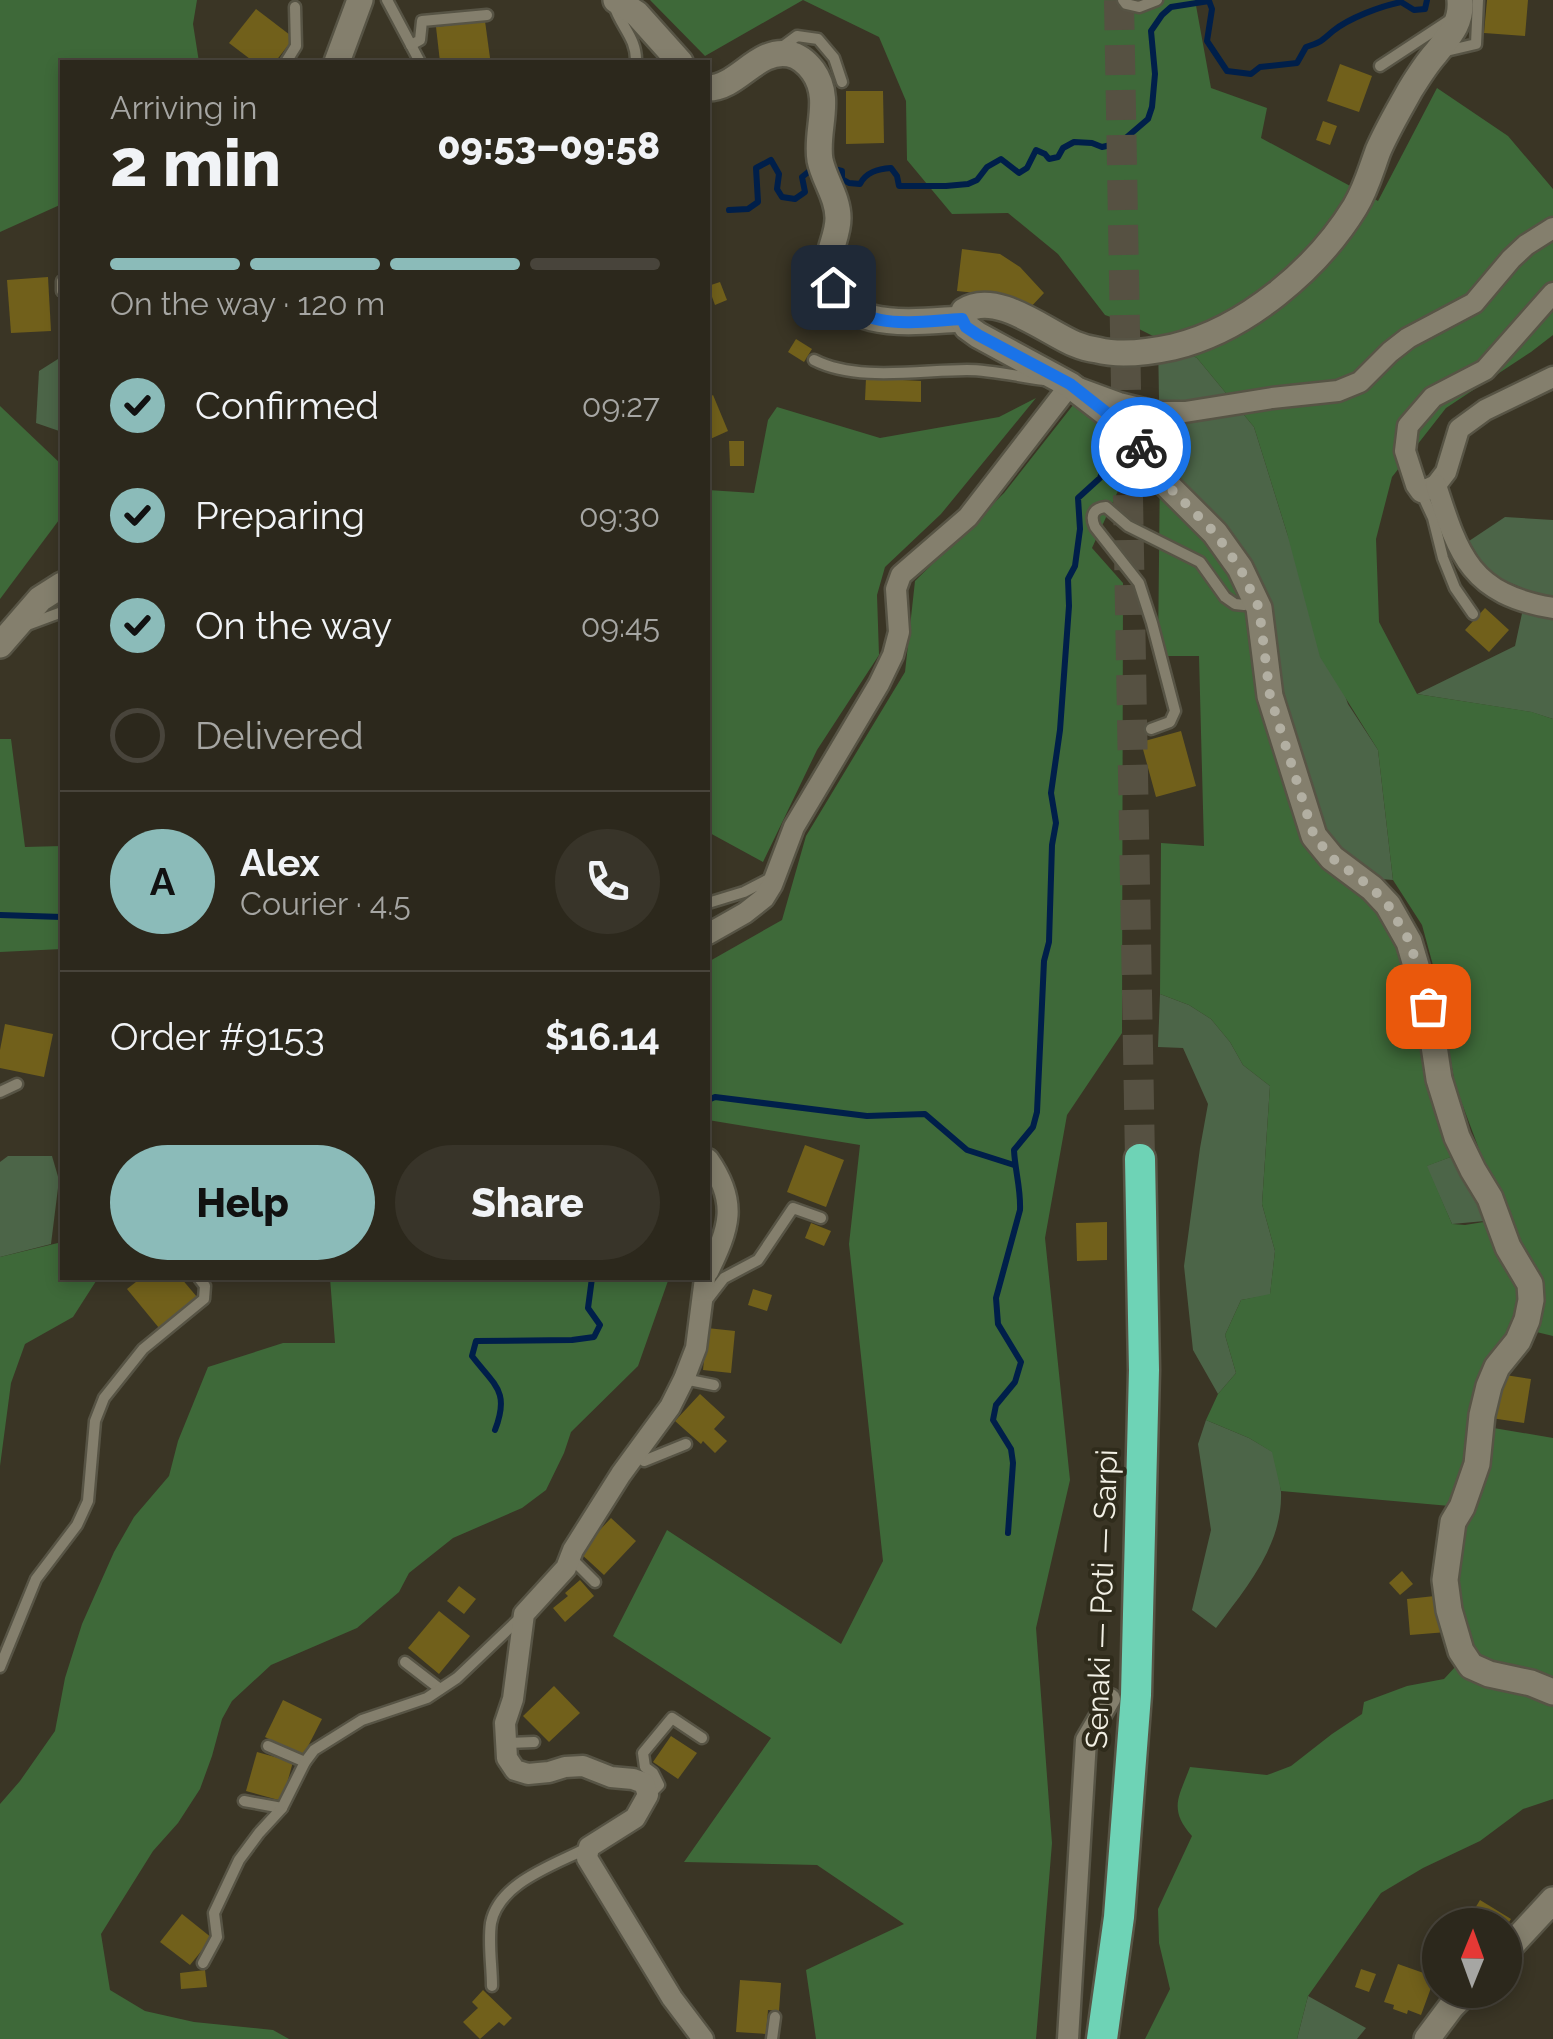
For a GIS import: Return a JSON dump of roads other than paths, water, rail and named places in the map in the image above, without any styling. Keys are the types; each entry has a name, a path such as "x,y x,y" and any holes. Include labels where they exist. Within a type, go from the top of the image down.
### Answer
{"highway":[{"name":"Senaki — Poti — Sarpi","path":"1102,2039 1119,1916 1136,1695 1144,1370 1140,1160"}],"street":[{"path":"338,60 360,0"},
{"path":"614,0 637,14 678,60"},
{"path":"1459,0 1461,12 1452,35 1434,54 1390,126 1356,206 1315,260 1252,312 1191,340 1134,352 1103,352 1076,344 1014,312 985,305 964,310 962,319 978,335 1070,384 1156,412 1185,412 1338,391 1360,382 1408,338 1474,303 1511,259 1553,228"},
{"path":"710,88 721,86 774,54 792,54 806,62 818,76 824,98 819,153 838,219 828,252 829,275 838,296 857,314 876,321 962,319"},
{"path":"1429,489 1416,486 1405,451 1408,426 1433,398 1485,370 1553,293"},
{"path":"1429,489 1446,472 1460,428 1485,410 1553,376"},
{"path":"1070,384 1131,432 1166,484 1215,533 1240,568 1256,599 1270,696 1314,836 1332,858 1388,905 1410,942 1428,1006 1439,1079 1457,1137 1490,1198 1508,1247 1530,1284 1531,1300 1518,1341 1497,1367 1489,1386 1477,1464 1454,1522 1444,1580 1449,1610 1461,1651 1471,1666 1553,1692"},
{"path":"710,933 764,898 794,827 879,684 899,632 896,589 901,574 968,517 1070,384"},
{"path":"1429,489 1461,554 1477,574 1524,603 1553,608"},
{"path":"6,637 40,599 60,586"},
{"path":"710,1164 725,1192 728,1219 725,1236 710,1267"},
{"path":"703,2039 672,1998 587,1858 589,1848 635,1818 648,1796 644,1783 611,1777 583,1766 539,1773 515,1770 506,1758 504,1743 514,1699 524,1614 566,1568 592,1519 670,1407 696,1348 705,1280"},
{"path":"1068,2039 1086,1740 1110,1699"},
{"path":"1522,1934 1553,1900"},
{"path":"1427,2039 1451,2008"}],"lane":[{"path":"401,0 388,2 419,60"},
{"path":"614,0 619,19 637,48 636,60"},
{"path":"1124,0 1139,7 1157,0"},
{"path":"1380,66 1446,24 1456,13 1459,0"},
{"path":"1434,54 1476,44 1478,0"},
{"path":"287,60 296,46 295,7"},
{"path":"411,46 420,40 422,21 487,14"},
{"path":"774,54 797,36 818,40 834,58 842,82"},
{"path":"1039,308 1060,336"},
{"path":"814,360 831,369 996,372 1070,384"},
{"path":"1429,489 1443,558 1455,588 1474,614"},
{"path":"1151,729 1170,722 1175,711 1152,623 1139,583 1094,527 1094,512 1106,507 1128,526 1200,562 1225,597 1235,604 1244,605 1256,599"},
{"path":"6,637 60,613"},
{"path":"710,902 776,876"},
{"path":"0,1092 17,1084"},
{"path":"699,1317 724,1278 758,1260 793,1208 821,1218"},
{"path":"0,1667 36,1579 77,1525 88,1500 95,1421 104,1398 143,1350 204,1300 205,1286 200,1280"},
{"path":"684,1379 714,1385"},
{"path":"636,1453 644,1460 686,1444"},
{"path":"570,1557 594,1582"},
{"path":"203,1963 217,1937 214,1913 239,1860 282,1808 314,1750 362,1720 426,1698 457,1678 524,1614"},
{"path":"405,1662 440,1689"},
{"path":"648,1796 658,1785 645,1767 644,1753 672,1718 702,1738"},
{"path":"504,1743 534,1742"},
{"path":"268,1746 305,1762"},
{"path":"244,1800 282,1808"},
{"path":"492,1986 490,1927 504,1896 589,1848"},
{"path":"772,2039 775,2016"}],"waterway":[{"path":"830,168 842,171 842,179 849,183 860,184 873,172 891,168 899,186 946,186 977,180 987,167 1001,159 1019,173 1027,168 1036,150 1049,159 1058,157 1063,148 1074,142 1102,147 1120,143 1148,119 1155,74 1151,31 1171,7 1209,1 1212,9 1207,41 1227,71 1251,74 1260,67 1297,63 1306,47 1365,13 1401,2 1414,10 1425,9 1427,0"},
{"path":"729,210 748,209 758,202 756,168 771,160 779,174 777,189 782,197 795,199 805,192 802,177 812,169"},
{"path":"1008,1533 1013,1463 1011,1449 993,1420 996,1405 1015,1382 1021,1362 998,1324 996,1298 1020,1210 1014,1150 1033,1127 1037,1112 1056,823 1051,793 1060,730 1068,579 1075,566 1080,529 1078,498 1100,478 1108,456"},
{"path":"0,915 60,917"},
{"path":"710,1099 867,1116 925,1114 967,1150 1014,1165"},
{"path":"495,1430 500,1397 472,1356 476,1341 594,1337 600,1325 588,1308 592,1280"}],"tunnel":[{"path":"1119,0 1140,1159"}]}
